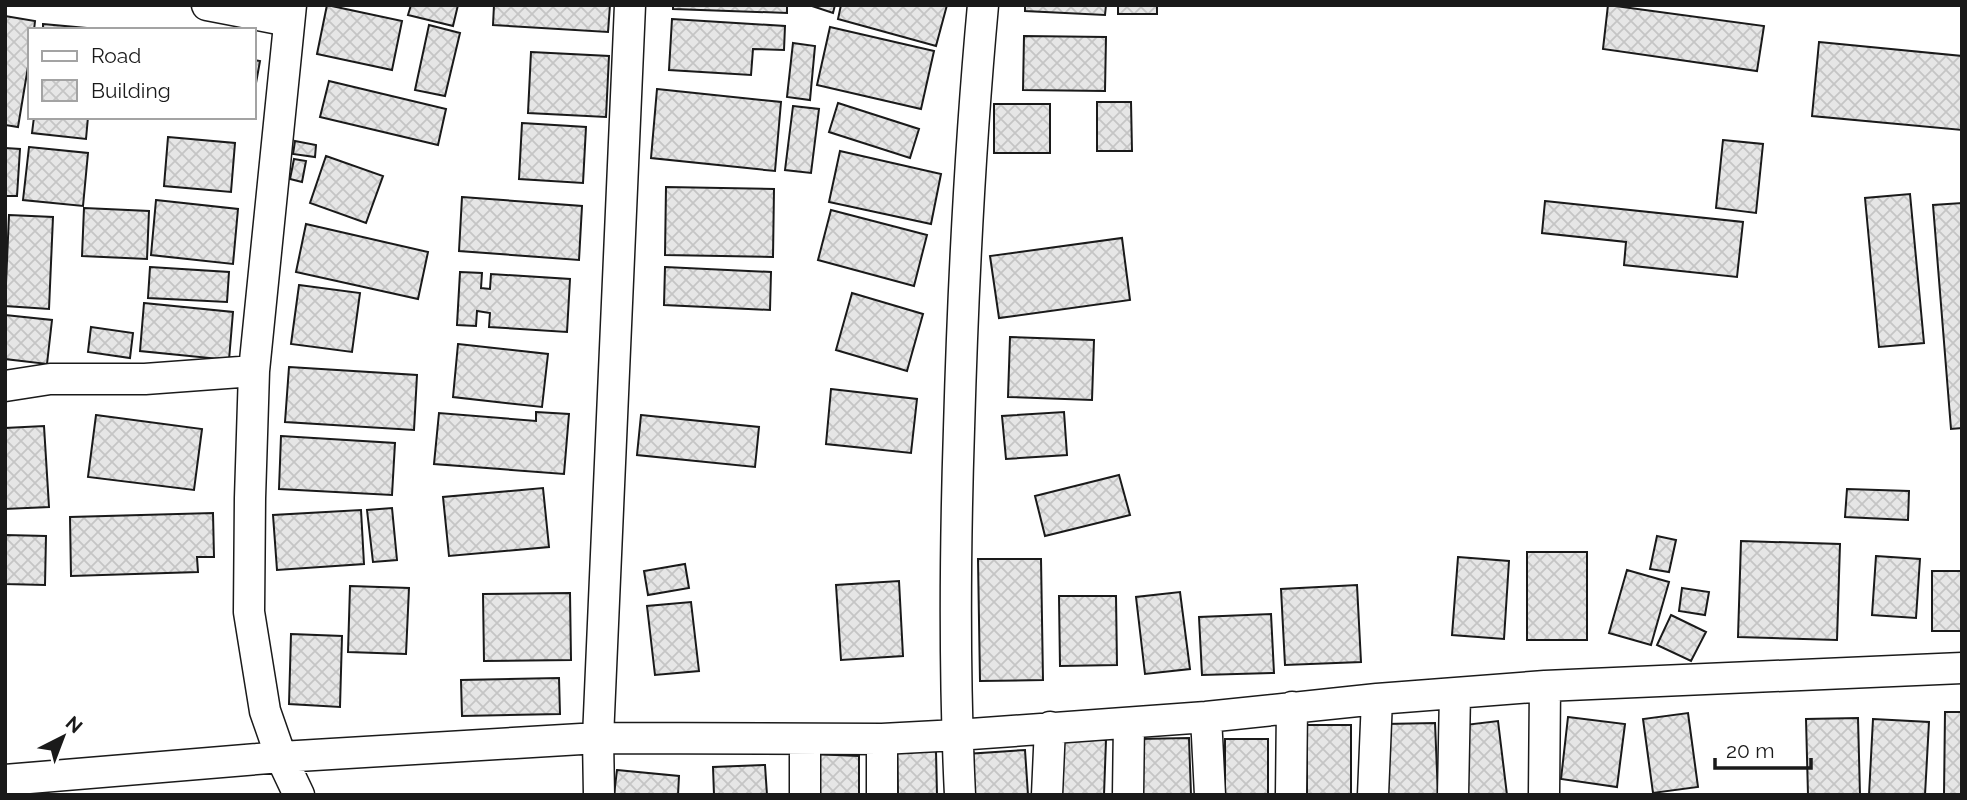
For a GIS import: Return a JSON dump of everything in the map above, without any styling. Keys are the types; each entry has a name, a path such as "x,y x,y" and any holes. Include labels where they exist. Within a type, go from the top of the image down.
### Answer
{"street":[{"path":"207,5 290,13 254,371 250,612 265,711 281,757 299,795"},
{"path":"599,795 598,738 630,5"},
{"path":"960,795 957,735 956,525 962,307 983,5"},
{"path":"5,386 50,379 145,379 254,371"},
{"path":"5,780 281,757 598,738 805,739 957,735 1206,717 1377,699 1545,686 1962,668"},
{"path":"1544,795 1545,686"},
{"path":"1453,795 1455,693"},
{"path":"1373,795 1377,699"},
{"path":"1292,707 1292,795"},
{"path":"1206,717 1210,795"},
{"path":"1128,795 1129,723"},
{"path":"1047,795 1049,727"},
{"path":"882,738 882,795"},
{"path":"805,739 805,795"}],"building":[{"path":"327,5 402,21 392,70 317,54"},
{"path":"411,5 458,5 453,26 408,15"},
{"path":"494,5 610,5 608,32 493,25"},
{"path":"673,5 787,5 787,13 673,9"},
{"path":"809,5 835,5 833,13"},
{"path":"841,5 947,5 936,46 838,19"},
{"path":"1025,5 1106,5 1105,15 1025,11"},
{"path":"1118,5 1157,5 1157,14 1118,14"},
{"path":"1608,5 1764,26 1757,71 1603,49"},
{"path":"5,16 35,21 34,28 28,28 28,67 18,127 5,125"},
{"path":"672,19 785,26 784,50 753,49 751,75 669,70"},
{"path":"43,24 86,28 43,28"},
{"path":"429,25 460,33 445,96 415,90"},
{"path":"830,27 934,51 921,109 817,85"},
{"path":"1024,36 1106,37 1105,91 1023,90"},
{"path":"1819,42 1962,56 1962,130 1812,116"},
{"path":"793,43 815,46 810,100 787,97"},
{"path":"531,52 609,56 606,117 528,113"},
{"path":"256,60 260,61 256,83"},
{"path":"329,81 446,109 438,145 320,117"},
{"path":"657,89 781,102 775,171 651,158"},
{"path":"1097,102 1131,102 1132,151 1097,151"},
{"path":"838,103 919,129 910,158 829,132"},
{"path":"994,104 1050,104 1050,153 994,153"},
{"path":"793,106 819,109 811,173 785,170"},
{"path":"34,119 88,119 86,139 32,133"},
{"path":"522,123 586,127 583,183 519,179"},
{"path":"168,137 235,143 231,192 164,186"},
{"path":"1723,140 1763,144 1756,213 1716,208"},
{"path":"295,141 316,145 315,157 293,154"},
{"path":"29,147 88,153 83,206 23,200"},
{"path":"5,148 20,149 17,196 5,196"},
{"path":"840,151 941,174 931,224 829,202"},
{"path":"326,156 383,176 366,223 310,203"},
{"path":"294,159 306,161 302,182 290,179"},
{"path":"666,187 774,189 773,257 665,255"},
{"path":"1910,194 1924,343 1879,347 1865,198"},
{"path":"462,197 582,206 579,260 459,251"},
{"path":"156,200 238,209 233,264 151,255"},
{"path":"1545,201 1743,222 1737,277 1624,265 1626,242 1542,233"},
{"path":"1962,203 1962,428 1951,429 1933,205"},
{"path":"84,208 149,211 147,259 82,256"},
{"path":"831,210 927,235 914,286 818,260"},
{"path":"9,215 53,217 49,309 5,306"},
{"path":"306,224 428,252 418,299 296,272"},
{"path":"1122,238 1130,300 999,318 990,256"},
{"path":"150,267 229,272 227,302 148,298"},
{"path":"665,267 771,272 770,310 664,305"},
{"path":"460,272 482,273 481,288 490,289 491,274 570,279 567,332 489,327 490,313 477,311 476,326 457,325"},
{"path":"299,285 360,293 352,352 291,344"},
{"path":"852,293 923,314 907,371 836,350"},
{"path":"144,303 233,312 229,360 140,351"},
{"path":"5,315 52,320 47,364 5,359"},
{"path":"91,327 133,333 130,358 88,352"},
{"path":"1010,337 1094,340 1092,400 1008,397"},
{"path":"458,344 548,354 542,407 453,397"},
{"path":"289,367 417,375 414,430 285,422"},
{"path":"831,389 917,399 911,453 826,444"},
{"path":"536,412 569,414 564,474 434,464 439,413 536,421"},
{"path":"1064,412 1067,455 1006,459 1002,416"},
{"path":"96,415 202,429 194,490 88,477"},
{"path":"641,415 759,427 755,467 637,455"},
{"path":"44,426 49,507 5,509 5,428"},
{"path":"281,436 395,443 392,495 279,489"},
{"path":"1119,475 1130,515 1045,536 1035,496"},
{"path":"543,488 549,547 449,556 443,497"},
{"path":"1847,489 1909,491 1908,520 1845,517"},
{"path":"392,508 397,560 373,562 367,510"},
{"path":"361,510 364,564 277,570 273,515"},
{"path":"213,513 214,557 197,557 198,572 71,576 70,517"},
{"path":"5,535 46,536 45,585 5,584"},
{"path":"1657,536 1676,540 1669,572 1650,569"},
{"path":"1741,541 1840,544 1837,640 1738,637"},
{"path":"1527,552 1587,552 1587,640 1527,640"},
{"path":"1876,556 1920,559 1916,618 1872,615"},
{"path":"1458,557 1509,561 1504,639 1452,635"},
{"path":"978,559 1041,559 1043,680 980,681"},
{"path":"685,564 689,588 648,595 644,571"},
{"path":"1627,570 1669,582 1651,645 1609,633"},
{"path":"1932,571 1962,571 1962,631 1932,631"},
{"path":"899,581 903,656 841,660 836,585"},
{"path":"1357,585 1361,662 1285,665 1281,589"},
{"path":"350,586 409,588 406,654 348,652"},
{"path":"1682,588 1709,592 1705,615 1679,611"},
{"path":"1180,592 1190,669 1145,674 1136,597"},
{"path":"570,593 571,660 484,661 483,594"},
{"path":"1059,596 1116,596 1117,665 1060,666"},
{"path":"691,602 699,671 655,675 647,606"},
{"path":"1271,614 1274,673 1202,675 1199,617"},
{"path":"1671,615 1706,632 1691,661 1657,645"},
{"path":"291,634 342,636 340,707 289,704"},
{"path":"559,678 560,714 462,716 461,680"},
{"path":"1945,712 1962,712 1962,795 1944,795"},
{"path":"1688,713 1698,787 1653,793 1643,719"},
{"path":"1568,717 1625,724 1617,787 1561,779"},
{"path":"1858,718 1860,795 1808,795 1806,719"},
{"path":"1873,719 1929,722 1925,795 1869,795"},
{"path":"1498,721 1507,795 1465,795 1456,726"},
{"path":"1435,723 1438,795 1387,795 1385,724"},
{"path":"1307,725 1351,725 1351,795 1307,795"},
{"path":"1189,738 1191,795 1140,795 1138,739"},
{"path":"1061,739 1106,740 1104,795 1060,795"},
{"path":"1225,739 1268,739 1268,795 1225,795"},
{"path":"1025,750 1028,795 969,795 966,754"},
{"path":"897,751 936,751 937,795 898,795"},
{"path":"812,754 859,756 859,795 811,795"},
{"path":"765,765 767,795 714,795 713,767"},
{"path":"617,770 679,776 678,795 614,795"}]}
